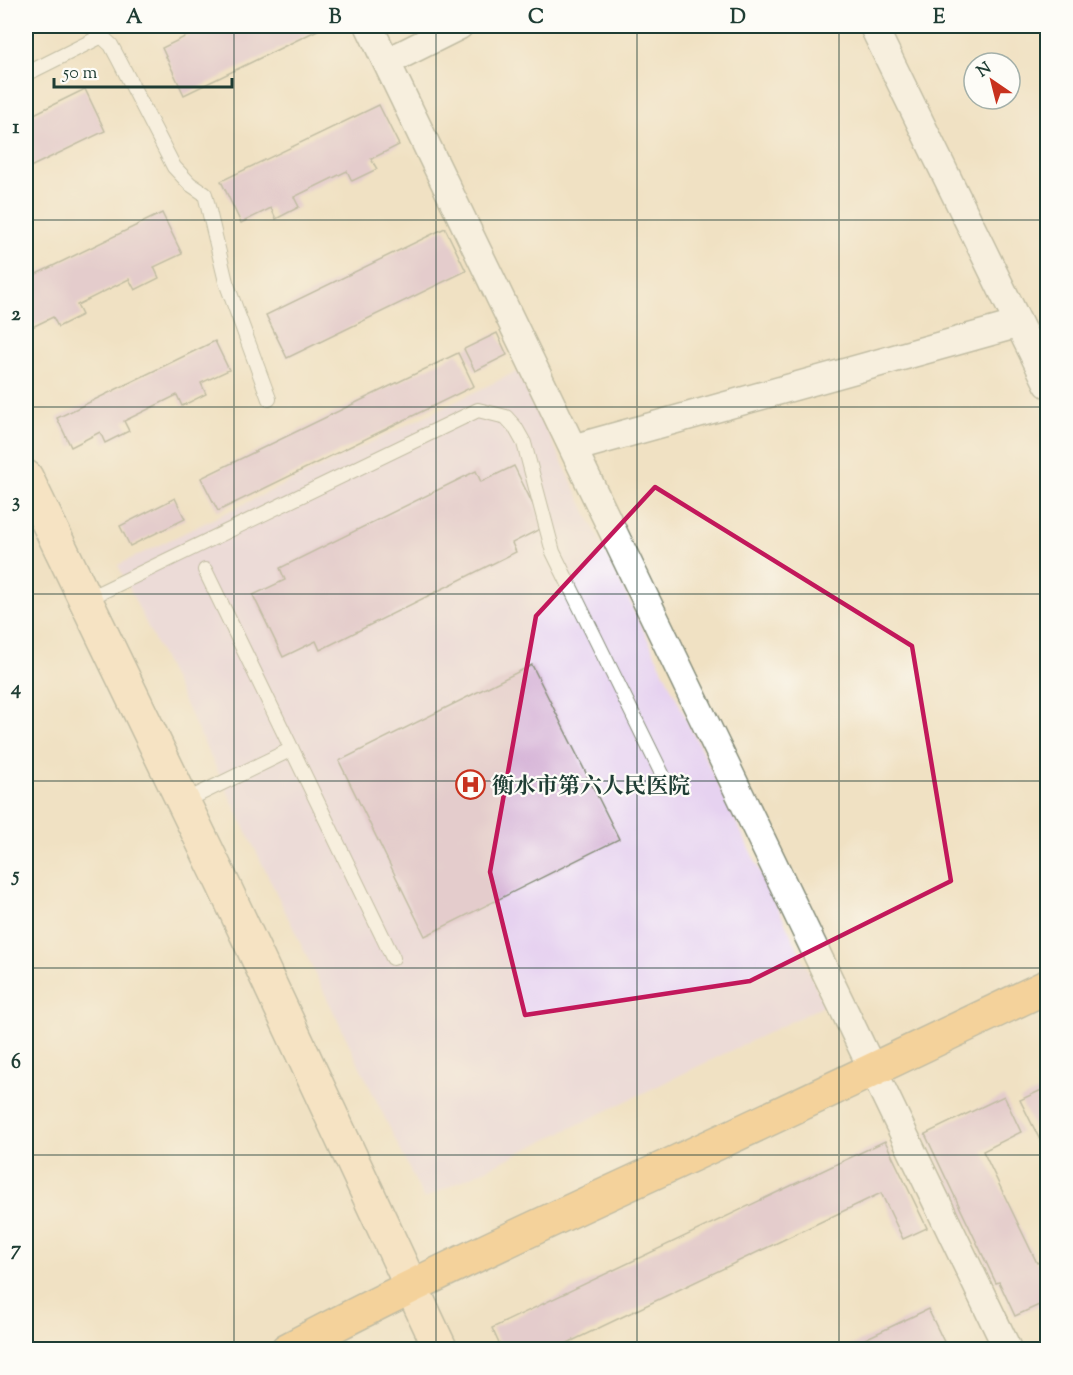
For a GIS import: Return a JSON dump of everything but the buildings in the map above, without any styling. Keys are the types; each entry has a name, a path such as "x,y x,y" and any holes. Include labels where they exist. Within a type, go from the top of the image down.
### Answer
{"main road":[{"path":"287,1350 411,1286 1047,986"}],"street":[{"path":"369,26 1008,1350"},
{"path":"387,62 459,26"},
{"path":"873,26 1047,384"},
{"path":"574,448 1018,324"},
{"path":"26,477 224,886 441,1350"}],"lane":[{"path":"26,74 97,31 111,45 174,167 190,184 205,194 226,282 269,399"},
{"path":"85,600 478,410 506,417 524,442 553,552 667,784"},
{"path":"205,570 393,958"},
{"path":"183,802 292,749"}],"highlighted area":[{"path":"655,487 912,646 951,881 750,981 525,1015 490,872 536,616"}],"shaded area":[{"name":"衡水市第六人民医院","path":"518,371 825,1005 424,1199 118,565"}],"place":[{"name":"衡水市第六人民医院","path":"471,785"}]}
